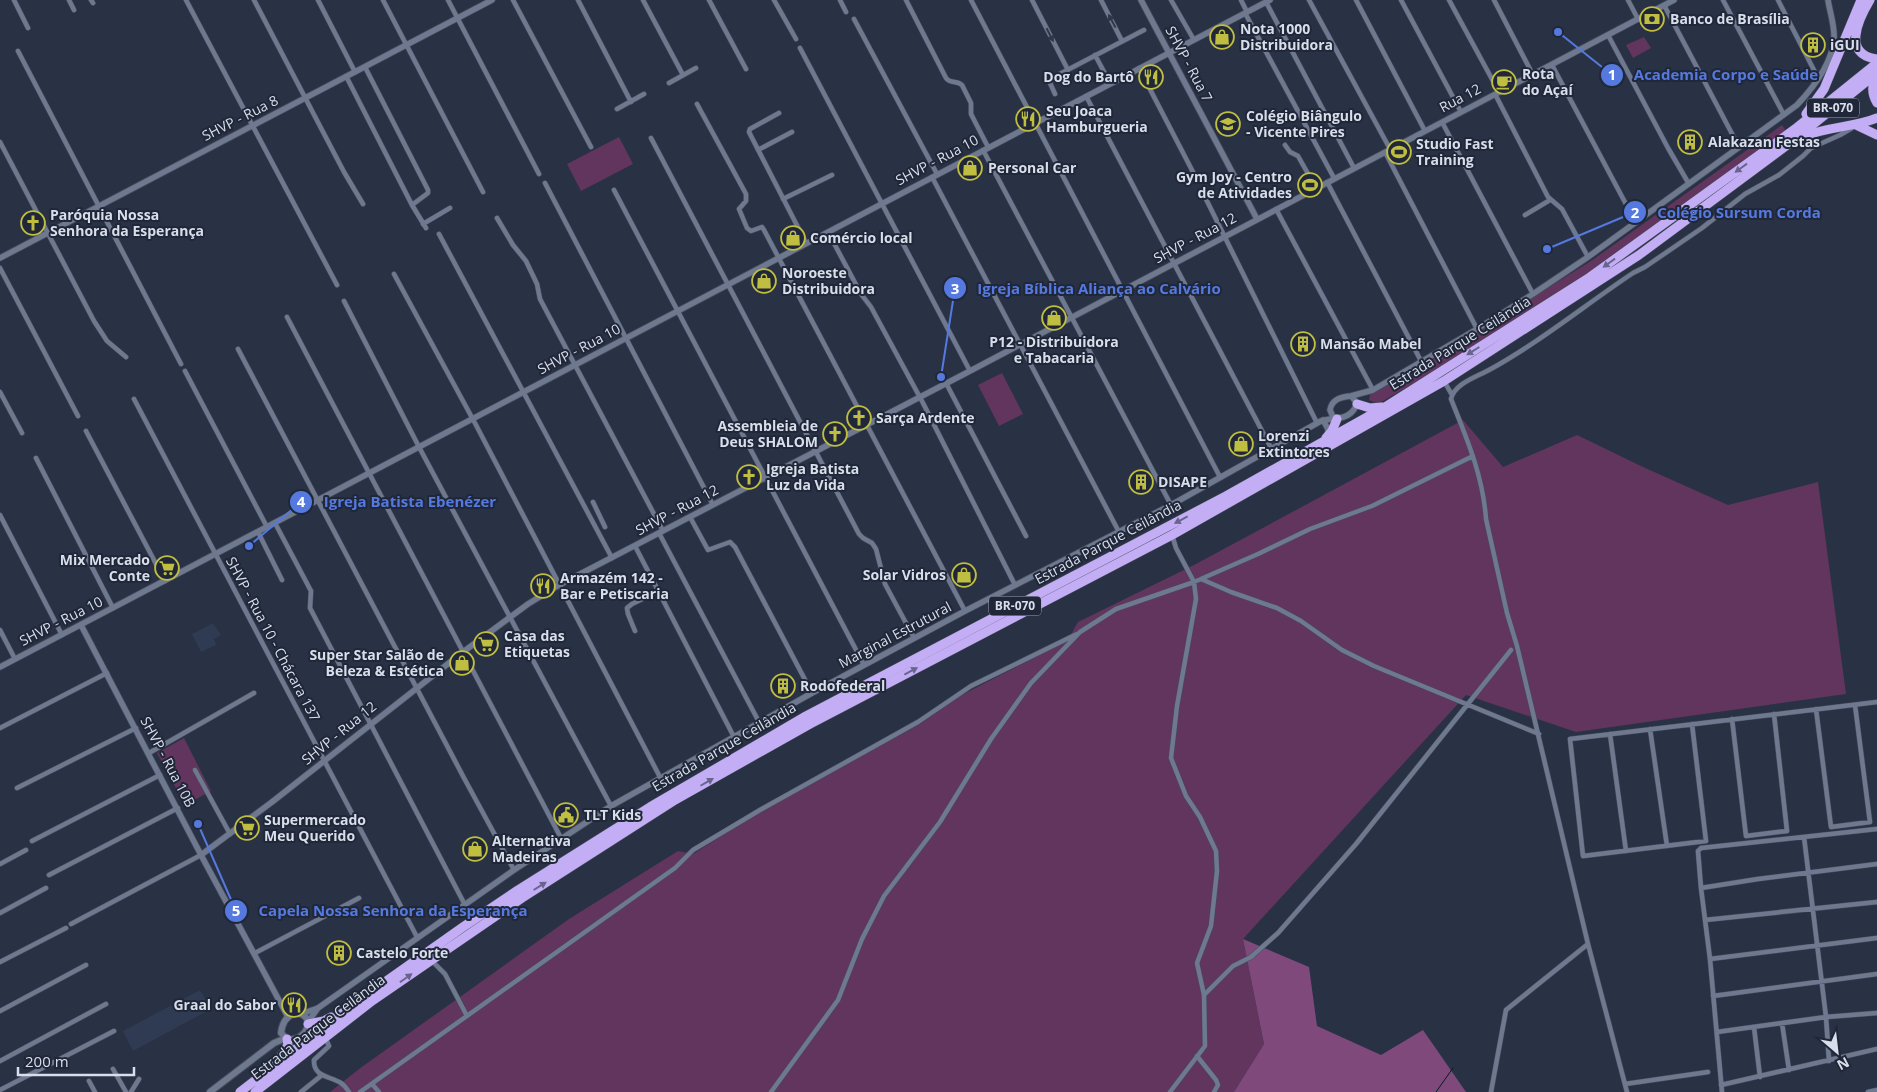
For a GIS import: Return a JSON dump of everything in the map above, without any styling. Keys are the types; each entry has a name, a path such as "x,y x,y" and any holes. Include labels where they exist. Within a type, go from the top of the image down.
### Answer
{"highway":[{"path":"1794,129 1824,89 1861,0"},
{"path":"1870,0 1855,41 1863,55 1877,61"},
{"name":"Estrada Parque Ceilândia","path":"240,1092 358,1001 518,890 650,807 806,716 1226,496 1320,443 1590,277 1794,129 1877,61"},
{"path":"1877,74 1872,86 1873,95 1877,103"},
{"name":"Estrada Parque Ceilândia","path":"255,1092 372,1001 522,898 675,800 810,724 1172,535 1444,381 1639,255 1790,143 1877,74"},
{"path":"1790,143 1811,133 1829,128 1856,125 1877,118"},
{"path":"1856,125 1877,134"},
{"path":"1357,404 1381,407"},
{"path":"1320,443 1328,436 1336,418"},
{"path":"308,1023 327,1020 352,1002 358,1001"},
{"path":"266,1071 285,1053 288,1045 285,1037"}],"main road":[{"path":"301,1014 308,1023 306,1031 300,1037 291,1040 285,1037 283,1025 288,1017 301,1014"},
{"path":"210,1092 274,1043 285,1037"}],"street":[{"path":"14,0 28,28"},
{"path":"69,0 74,10"},
{"path":"186,0 337,285"},
{"path":"254,0 344,172 363,204"},
{"path":"318,0 355,72"},
{"path":"383,0 484,192"},
{"path":"448,0 540,174"},
{"name":"SHVP - Rua 8","path":"0,258 492,0"},
{"path":"513,0 590,147"},
{"path":"578,0 632,102"},
{"path":"643,0 683,75"},
{"path":"709,0 746,69"},
{"path":"774,0 796,39"},
{"path":"840,0 846,12"},
{"path":"906,0 946,78 950,82 962,85 971,103 971,114 986,149 1171,505"},
{"path":"971,0 1220,477"},
{"path":"1032,0 1068,70"},
{"path":"1101,0 1122,41"},
{"name":"SHVP - Rua 7","path":"1141,0 1257,219"},
{"path":"1172,0 1194,40"},
{"path":"1241,0 1334,178"},
{"path":"1309,0 1478,329"},
{"path":"1356,0 1425,131"},
{"path":"1401,0 1461,112"},
{"path":"1449,0 1550,200 1558,204 1562,209 1588,257"},
{"path":"1494,0 1533,75"},
{"path":"1628,0 1638,19"},
{"name":"Rua 12","path":"1257,219 1674,0"},
{"path":"1723,0 1784,115"},
{"path":"1778,0 1818,78"},
{"path":"1368,392 1352,413 1336,418 1331,416 1330,410 1335,400 1368,392 1478,329 1588,257 1784,115 1805,97 1829,57 1834,38 1828,0"},
{"path":"1268,1 1354,168"},
{"name":"SHVP - Rua 10","path":"0,667 1268,1"},
{"path":"1664,5 1739,147"},
{"path":"854,19 1119,532"},
{"path":"1055,94 1050,80 1144,30"},
{"path":"1608,35 1689,184"},
{"path":"800,48 970,371"},
{"path":"18,51 181,364"},
{"path":"1095,55 1110,83"},
{"path":"1552,65 1636,223"},
{"path":"365,67 428,190 428,195 412,205"},
{"path":"669,83 696,68"},
{"path":"1139,68 1194,174"},
{"path":"346,76 424,226 450,208"},
{"path":"617,109 644,94"},
{"path":"1086,96 1271,448"},
{"path":"697,104 746,194 746,201 739,210 748,228 751,230 763,228 965,611"},
{"path":"779,114 750,130 749,134 806,243"},
{"path":"1442,122 1533,294"},
{"path":"1627,1092 1588,944 1513,627 1507,613 1486,519 1479,473 1451,400 1452,394 1468,380 1511,356 1566,321 1633,273 1645,267 1702,228 1746,194 1796,163 1811,148 1840,135 1856,125"},
{"path":"758,150 792,132"},
{"path":"652,138 861,537 872,543 876,549 880,558 884,580 914,638"},
{"path":"0,142 86,307 102,334 126,357"},
{"path":"1285,145 1290,152 1298,156 1316,188"},
{"path":"783,199 832,175"},
{"path":"1327,182 1421,362"},
{"path":"545,183 712,505"},
{"path":"614,190 864,665"},
{"path":"1204,195 1320,421 1328,429 1328,436"},
{"path":"1525,215 1550,200"},
{"path":"1276,209 1368,392 1367,403 1381,407"},
{"path":"497,218 513,245 526,261 540,299 759,722"},
{"name":"SHVP - Rua 12","path":"202,855 463,652 510,617 559,585 1257,219"},
{"path":"828,232 860,294 870,307 919,397 1015,585"},
{"path":"439,234 612,558"},
{"path":"0,268 78,416"},
{"path":"394,274 661,779"},
{"path":"344,301 419,447 611,806"},
{"path":"287,317 561,838"},
{"path":"238,349 514,870"},
{"path":"185,371 267,527"},
{"path":"1444,381 1452,394"},
{"path":"946,383 1026,536"},
{"path":"0,392 22,433"},
{"path":"1351,396 1357,404"},
{"name":"SHVP - Rua 10 - Chácara 137","path":"134,399 417,937"},
{"name":"Marginal Estrutural","path":"1320,421 1330,410"},
{"name":"Marginal Estrutural","path":"301,1014 318,1008 514,870 611,806 759,722 914,638 1171,505 1320,421 1336,418"},
{"path":"86,431 165,580"},
{"path":"360,1092 675,868 693,850 811,780 918,722 971,686 1080,632 1116,609 1194,582 1310,529 1372,506 1473,456"},
{"path":"36,458 113,608"},
{"path":"587,510 594,504 605,527"},
{"path":"0,515 62,635"},
{"path":"690,517 708,550 730,542 735,547 812,693"},
{"path":"275,523 311,591 310,608 465,905"},
{"path":"258,532 282,580"},
{"path":"1170,1092 1205,1044 1204,995 1197,963 1211,926 1215,900 1216,851 1200,817 1186,796 1171,758 1176,706 1196,599 1194,582 1176,548 1172,535"},
{"path":"635,546 734,737"},
{"path":"1201,579 1277,608 1301,621 1342,650 1374,666 1538,734"},
{"path":"635,630 627,608 659,591"},
{"name":"SHVP - Rua 10B","path":"81,625 288,1017"},
{"path":"0,630 15,659"},
{"path":"771,1092 838,1000 862,939 884,896 940,822 991,739 1031,683 1080,632"},
{"path":"1204,995 1233,966 1251,957 1278,933 1356,844 1511,650"},
{"path":"0,728 107,673"},
{"path":"149,753 254,693"},
{"path":"1692,724 1706,841 1583,856 1570,739 1732,719 1877,702"},
{"path":"1816,709 1831,827 1870,822 1855,705"},
{"path":"1732,719 1746,836 1769,834 1787,831 1774,714"},
{"path":"17,788 136,728"},
{"path":"1650,729 1667,846"},
{"path":"1610,734 1626,851"},
{"path":"195,770 230,834"},
{"path":"32,841 160,775"},
{"path":"49,875 178,808"},
{"path":"1722,1092 1710,959 1700,888 1698,854 1701,848 1877,829"},
{"path":"1804,836 1822,981 1829,1060"},
{"path":"0,864 26,850"},
{"path":"71,924 202,855"},
{"path":"1700,888 1877,864"},
{"path":"0,913 46,888"},
{"path":"255,953 358,898"},
{"path":"1705,920 1877,902"},
{"path":"0,962 66,928"},
{"path":"1710,959 1877,938"},
{"path":"1491,1092 1506,1010 1588,944"},
{"path":"432,960 445,974 467,1016"},
{"path":"0,1011 86,965"},
{"path":"1713,996 1877,974"},
{"path":"0,1061 106,1004"},
{"name":"Marginal Estrutural","path":"308,1023 318,1008"},
{"path":"1717,1032 1826,1017 1876,1014"},
{"path":"314,1015 327,1020"},
{"path":"1782,1023 1789,1070"},
{"path":"1754,1026 1760,1077"},
{"path":"0,1090 114,1031"},
{"path":"325,1037 329,1046 314,1060 316,1069 322,1075 340,1082 349,1092"},
{"path":"1721,1085 1877,1049"},
{"path":"1197,1056 1216,1080 1218,1085 1214,1092"},
{"path":"112,1069 126,1092"},
{"path":"1625,1084 1708,1072"},
{"path":"301,1092 322,1075"},
{"path":"131,1092 139,1079"},
{"path":"89,1081 95,1092"},
{"path":"372,1084 379,1092"},
{"path":"1868,1092 1877,1090"}],"shaded area":[{"path":"1644,37 1651,48 1633,58 1626,45"},
{"path":"1782,125 1786,131 1591,271 1450,362 1383,401 1376,403 1369,400 1370,394 1480,330 1591,261"},
{"path":"619,137 633,164 581,191 567,164"},
{"path":"1002,373 1023,414 999,426 978,385"},
{"path":"1463,420 1503,467 1577,435 1728,505 1818,482 1846,694 1576,732 1466,695 1243,939 1264,1044 1234,1092 330,1092 359,1069 569,919 678,851 693,854 804,786 917,726 958,697 1068,640 1078,622 1194,565"},
{"path":"213,623 221,635 214,639 216,645 201,652 192,634"},
{"path":"184,738 211,791 185,805 157,753"},
{"path":"1243,939 1309,967 1317,1026 1381,1055 1423,1030 1466,1092 1234,1092 1264,1044"},
{"path":"200,990 211,1009 133,1051 123,1031"}],"waterway":[{"path":"1436,1092 1453,1068"}],"place":[{"name":"Banco de Brasília","path":"1652,19"},
{"name":"Academia Corpo e Saúde","path":"1558,32"},
{"name":"Nota 1000 Distribuidora","path":"1222,37"},
{"name":"iGUI","path":"1813,45"},
{"name":"Dog do Bartô","path":"1151,77"},
{"name":"Rota do Açaí","path":"1504,82"},
{"name":"Seu Joaca Hamburgueria","path":"1028,119"},
{"name":"Colégio Biângulo - Vicente Pires","path":"1228,124"},
{"name":"Alakazan Festas","path":"1690,142"},
{"name":"Studio Fast Training","path":"1399,152"},
{"name":"Personal Car","path":"970,168"},
{"name":"Gym Joy - Centro de Atividades","path":"1310,185"},
{"name":"Paróquia Nossa Senhora da Esperança","path":"33,223"},
{"name":"Comércio local","path":"793,238"},
{"name":"Colégio Sursum Corda","path":"1547,249"},
{"name":"Noroeste Distribuidora","path":"764,281"},
{"name":"P12 - Distribuidora e Tabacaria","path":"1054,318"},
{"name":"Mansão Mabel","path":"1303,344"},
{"name":"Igreja Bíblica Aliança ao Calvário","path":"941,377"},
{"name":"Sarça Ardente","path":"859,418"},
{"name":"Assembleia de Deus SHALOM","path":"835,434"},
{"name":"Lorenzi Extintores","path":"1241,444"},
{"name":"Igreja Batista Luz da Vida","path":"749,477"},
{"name":"DISAPE","path":"1141,482"},
{"name":"Igreja Batista Ebenézer","path":"249,546"},
{"name":"Mix Mercado Conte","path":"167,568"},
{"name":"Solar Vidros","path":"964,575"},
{"name":"Armazém 142 - Bar e Petiscaria","path":"543,586"},
{"name":"Casa das Etiquetas","path":"486,644"},
{"name":"Super Star Salão de Beleza & Estética","path":"462,663"},
{"name":"Rodofederal","path":"783,686"},
{"name":"TLT Kids","path":"566,815"},
{"name":"Capela Nossa Senhora da Esperança","path":"198,824"},
{"name":"Supermercado Meu Querido","path":"247,828"},
{"name":"Alternativa Madeiras","path":"475,849"},
{"name":"Castelo Forte","path":"339,953"},
{"name":"Graal do Sabor","path":"294,1005"}]}
